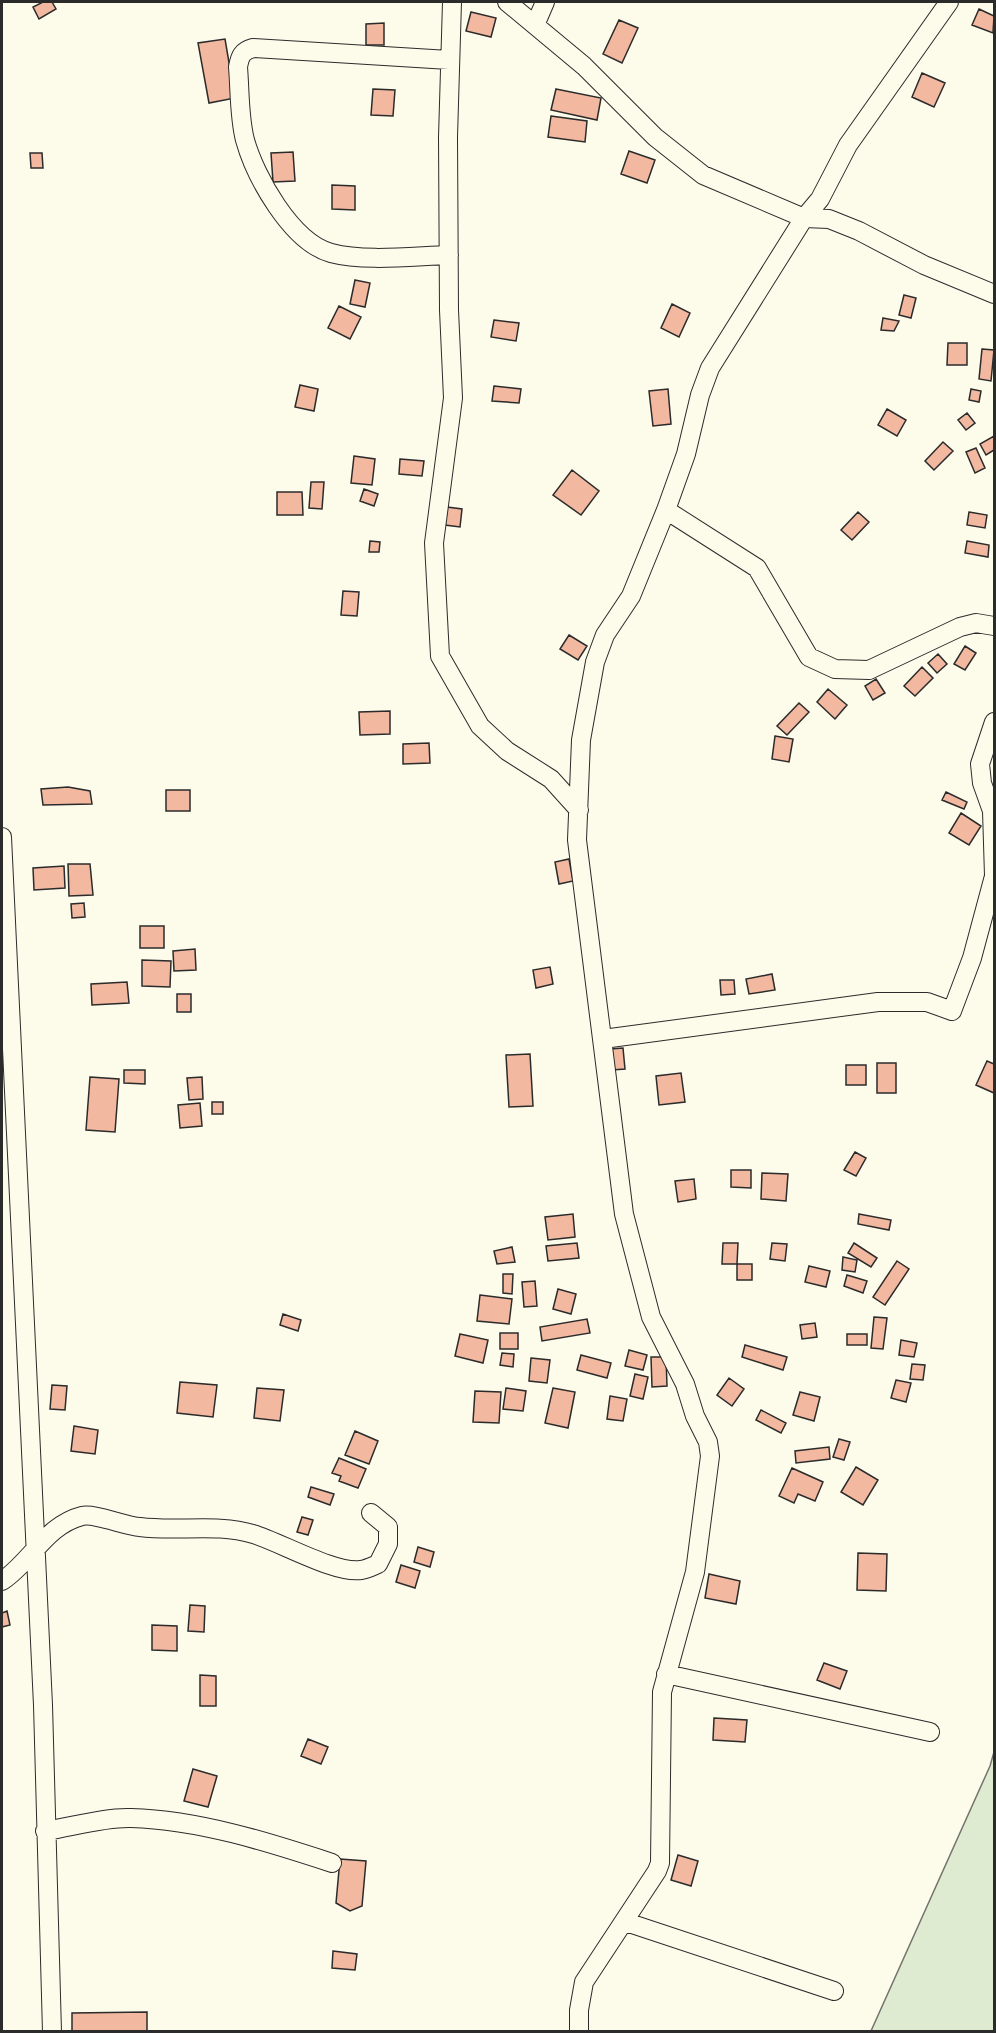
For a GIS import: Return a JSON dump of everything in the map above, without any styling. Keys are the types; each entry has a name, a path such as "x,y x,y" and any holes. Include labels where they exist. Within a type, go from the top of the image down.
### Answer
{"street":[{"path":"452,2 449,60 449,255 453,398 434,543 440,656 480,726 507,751 551,779 579,810"},
{"path":"507,2 536,23 584,66 655,137 703,175 752,198 804,218 829,219 859,231 924,265 994,294"},
{"path":"536,23 545,2"},
{"path":"579,2031 579,2010 584,1983 626,1922 660,1863 661,1721 666,1674 695,1572 710,1456 708,1442 695,1416 685,1384 651,1317 642,1290 624,1214 577,840 581,740 595,662 605,635 631,596 666,510 686,454 700,395 710,368 804,218 820,199 848,145 949,2"},
{"path":"449,60 253,48 240,56 238,67 244,137 256,173 290,225 329,253 384,256 449,255"},
{"path":"666,510 757,568 808,657 835,669 870,670 960,627 976,623 994,626"},
{"path":"603,1039 878,1002 927,1002 952,1011 972,958 994,876 992,811 982,783 980,764 994,722"},
{"path":"2,837 35,1548 52,2031"},
{"path":"2,1581 14,1573 54,1530 84,1515 140,1527 231,1530 253,1534 329,1564 360,1570 378,1564 388,1544 388,1527 371,1513"},
{"path":"666,1674 930,1732"},
{"path":"45,1831 129,1818 166,1821 282,1847 332,1863"},
{"path":"626,1922 834,1991"}],"green space":[{"path":"994,1752 994,2031 871,2031 990,1766"}],"building":[{"path":"43,2 52,2 56,9 39,19 33,7"},
{"path":"979,9 994,16 993,33 972,25"},
{"path":"471,12 496,18 491,37 466,31"},
{"path":"619,20 638,28 622,63 603,54"},
{"path":"384,23 384,45 366,45 366,24"},
{"path":"225,39 235,98 209,103 198,43"},
{"path":"922,73 945,83 934,107 912,97"},
{"path":"373,89 395,90 393,116 371,115"},
{"path":"556,89 601,98 597,120 551,110"},
{"path":"551,116 587,121 585,142 548,137"},
{"path":"629,151 655,160 647,183 621,174"},
{"path":"293,152 295,181 273,182 271,153"},
{"path":"30,153 42,153 43,168 31,168"},
{"path":"332,185 355,186 355,210 332,209"},
{"path":"355,280 370,283 365,307 350,304"},
{"path":"904,295 916,298 911,318 899,315"},
{"path":"672,304 690,313 679,337 661,328"},
{"path":"339,306 361,317 350,339 328,328"},
{"path":"883,318 899,321 894,331 881,330"},
{"path":"494,320 519,323 516,341 491,337"},
{"path":"948,343 967,343 967,365 947,365"},
{"path":"982,349 994,350 991,381 979,379"},
{"path":"300,385 318,389 314,411 295,407"},
{"path":"494,386 521,389 519,403 492,401"},
{"path":"668,389 671,424 653,426 649,391"},
{"path":"971,389 981,391 979,402 969,400"},
{"path":"887,409 906,420 897,436 878,425"},
{"path":"967,413 975,423 966,430 958,420"},
{"path":"994,436 994,450 986,455 980,444"},
{"path":"943,442 953,451 934,470 925,461"},
{"path":"976,448 985,468 975,473 966,452"},
{"path":"354,456 375,459 372,485 351,483"},
{"path":"400,459 424,461 422,476 399,474"},
{"path":"572,470 599,491 581,515 553,495"},
{"path":"311,482 324,482 322,509 309,508"},
{"path":"364,489 378,494 374,506 360,501"},
{"path":"277,492 302,492 303,515 277,515"},
{"path":"447,507 462,509 460,527 445,525"},
{"path":"858,512 869,522 852,540 841,530"},
{"path":"969,512 987,515 985,528 967,525"},
{"path":"370,541 380,542 379,552 369,552"},
{"path":"967,541 989,545 988,557 965,553"},
{"path":"343,591 359,592 357,616 341,615"},
{"path":"569,635 587,646 578,660 560,649"},
{"path":"965,646 976,653 965,670 954,664"},
{"path":"938,654 947,664 937,673 928,663"},
{"path":"922,667 933,678 915,696 904,686"},
{"path":"876,679 885,693 873,700 865,686"},
{"path":"828,689 847,705 835,719 817,702"},
{"path":"799,703 809,712 787,735 777,726"},
{"path":"390,711 390,734 360,735 359,712"},
{"path":"775,736 793,739 789,762 772,759"},
{"path":"429,743 430,763 403,764 403,744"},
{"path":"68,787 90,791 92,804 43,805 41,789"},
{"path":"166,790 190,790 190,811 166,811"},
{"path":"946,792 967,802 964,809 942,800"},
{"path":"961,813 981,826 969,845 949,833"},
{"path":"569,859 573,881 559,884 555,862"},
{"path":"68,864 90,864 93,895 69,896"},
{"path":"64,866 65,888 34,890 33,868"},
{"path":"84,903 85,917 72,918 71,904"},
{"path":"140,926 164,926 164,948 140,948"},
{"path":"195,949 196,970 174,971 173,951"},
{"path":"142,960 171,961 170,987 142,986"},
{"path":"550,967 553,984 536,988 533,970"},
{"path":"772,974 775,990 749,994 746,979"},
{"path":"720,980 734,980 735,994 721,995"},
{"path":"127,982 129,1003 92,1005 91,984"},
{"path":"177,994 191,994 191,1012 177,1012"},
{"path":"623,1048 625,1069 612,1070 610,1049"},
{"path":"530,1054 533,1106 509,1107 506,1055"},
{"path":"987,1061 994,1064 994,1093 976,1085"},
{"path":"877,1063 896,1063 896,1093 877,1093"},
{"path":"846,1065 866,1065 866,1085 846,1085"},
{"path":"124,1070 145,1070 145,1084 124,1083"},
{"path":"681,1073 685,1102 659,1105 656,1076"},
{"path":"90,1077 119,1079 115,1132 86,1130"},
{"path":"202,1077 203,1099 189,1100 187,1078"},
{"path":"212,1102 223,1102 223,1114 212,1114"},
{"path":"200,1103 202,1126 180,1128 178,1105"},
{"path":"855,1152 866,1158 856,1176 844,1170"},
{"path":"731,1170 751,1170 751,1188 731,1187"},
{"path":"762,1173 788,1174 786,1201 761,1199"},
{"path":"694,1179 696,1199 678,1202 675,1181"},
{"path":"573,1214 575,1237 548,1240 545,1217"},
{"path":"859,1214 891,1220 889,1230 858,1224"},
{"path":"577,1243 579,1258 548,1261 546,1246"},
{"path":"723,1243 738,1243 737,1264 722,1264"},
{"path":"772,1243 787,1244 785,1261 770,1259"},
{"path":"854,1243 877,1258 871,1267 848,1253"},
{"path":"512,1247 515,1262 497,1264 494,1251"},
{"path":"843,1257 857,1260 855,1272 842,1270"},
{"path":"897,1261 909,1269 885,1305 873,1297"},
{"path":"737,1264 752,1264 752,1280 737,1280"},
{"path":"809,1266 830,1271 826,1287 805,1282"},
{"path":"503,1274 513,1274 512,1294 503,1293"},
{"path":"847,1275 867,1281 863,1293 844,1286"},
{"path":"535,1281 537,1306 524,1307 522,1282"},
{"path":"558,1289 576,1294 571,1314 553,1309"},
{"path":"480,1295 512,1299 509,1324 477,1321"},
{"path":"283,1314 301,1320 298,1331 280,1325"},
{"path":"874,1317 887,1318 883,1349 871,1348"},
{"path":"587,1319 590,1333 542,1341 540,1327"},
{"path":"815,1323 817,1337 802,1339 800,1325"},
{"path":"500,1333 518,1333 518,1349 500,1349"},
{"path":"460,1334 488,1340 483,1363 455,1356"},
{"path":"847,1334 867,1334 867,1345 847,1345"},
{"path":"901,1340 917,1343 914,1357 899,1355"},
{"path":"745,1345 787,1357 783,1370 742,1357"},
{"path":"629,1350 647,1355 643,1370 625,1366"},
{"path":"502,1353 514,1354 513,1367 500,1365"},
{"path":"581,1355 611,1363 607,1378 577,1370"},
{"path":"651,1357 666,1357 667,1386 652,1387"},
{"path":"531,1358 550,1360 547,1383 529,1381"},
{"path":"912,1364 925,1365 923,1380 910,1379"},
{"path":"635,1374 648,1377 643,1399 630,1396"},
{"path":"729,1378 744,1389 732,1406 717,1395"},
{"path":"896,1380 911,1383 906,1402 891,1398"},
{"path":"180,1382 217,1385 213,1417 177,1413"},
{"path":"52,1385 67,1386 65,1410 50,1409"},
{"path":"257,1388 284,1390 280,1421 254,1418"},
{"path":"506,1388 526,1391 523,1411 503,1409"},
{"path":"553,1388 575,1392 568,1428 545,1423"},
{"path":"475,1391 501,1392 499,1423 473,1422"},
{"path":"800,1392 820,1397 814,1421 793,1415"},
{"path":"610,1396 627,1399 623,1421 607,1419"},
{"path":"761,1410 786,1423 781,1433 756,1420"},
{"path":"74,1426 98,1430 95,1454 71,1451"},
{"path":"355,1431 378,1441 369,1464 345,1455"},
{"path":"839,1439 850,1442 844,1460 833,1457"},
{"path":"829,1447 830,1459 796,1463 795,1451"},
{"path":"339,1458 366,1469 358,1488 339,1481 341,1476 332,1473"},
{"path":"856,1467 878,1480 863,1505 841,1492"},
{"path":"792,1468 823,1482 815,1501 798,1494 794,1503 779,1496"},
{"path":"311,1487 334,1494 330,1505 308,1497"},
{"path":"302,1517 313,1520 308,1535 297,1532"},
{"path":"418,1547 434,1552 430,1567 414,1562"},
{"path":"858,1553 887,1554 886,1591 857,1590"},
{"path":"401,1565 420,1571 415,1588 396,1582"},
{"path":"709,1574 740,1581 736,1604 705,1598"},
{"path":"190,1605 205,1606 204,1632 188,1631"},
{"path":"7,1611 10,1625 2,1627 2,1613"},
{"path":"152,1625 177,1626 177,1651 152,1650"},
{"path":"824,1663 847,1671 840,1689 817,1680"},
{"path":"200,1675 216,1676 216,1706 200,1706"},
{"path":"714,1718 747,1720 745,1742 713,1740"},
{"path":"308,1739 328,1747 321,1764 301,1756"},
{"path":"193,1769 217,1776 208,1807 184,1801"},
{"path":"678,1855 698,1861 691,1886 671,1880"},
{"path":"340,1859 366,1861 362,1906 350,1911 336,1903"},
{"path":"333,1951 357,1954 355,1970 332,1968"},
{"path":"147,2012 147,2032 72,2032 72,2013"}]}
